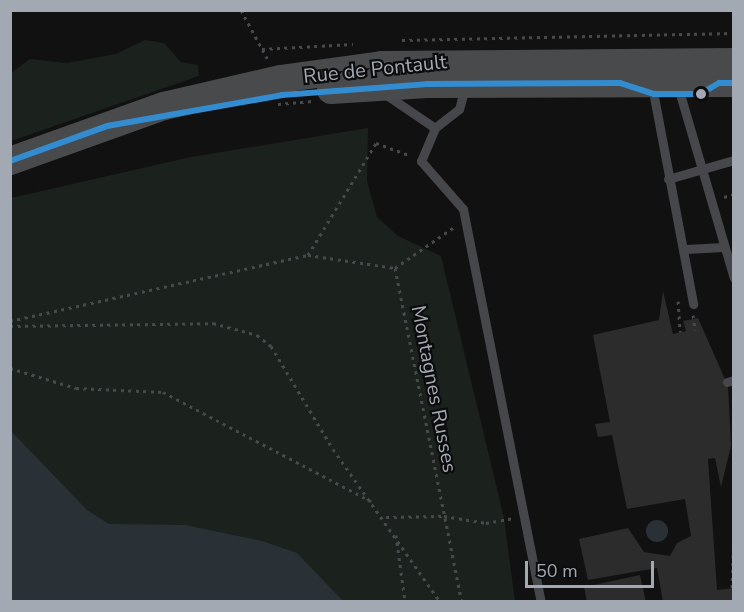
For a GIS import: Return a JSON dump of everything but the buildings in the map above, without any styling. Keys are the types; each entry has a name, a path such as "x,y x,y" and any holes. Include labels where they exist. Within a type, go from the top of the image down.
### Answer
{"main road":[{"name":"Rue de Pontault","path":"10,161 164,106 280,80 450,60 663,81"},
{"path":"663,81 730,75"},
{"name":"Rue de Pontault","path":"107,126 282,95 381,86 663,81"}],"lane":[{"path":"663,81 701,172 734,278"},
{"path":"663,81 668,179 686,249 693,304"},
{"path":"466,84 459,109 435,128 421,161 463,209 541,602"},
{"path":"381,86 385,95 435,128"},
{"path":"668,179 701,172 734,160"},
{"path":"686,249 723,247"}],"path":[{"path":"241,10 280,80"},
{"path":"391,41 734,33"},
{"path":"262,49 356,44"},
{"path":"308,255 376,143 421,161"},
{"path":"10,321 308,255 395,268 436,243 454,226 463,209"},
{"name":"Montagnes Russes","path":"395,268 462,602"},
{"path":"694,319 694,330"},
{"path":"10,326 213,323 257,334 271,346 333,449 395,532 440,602"},
{"path":"10,368 76,388 163,392 373,501"},
{"path":"384,518 444,516 486,522 524,516"},
{"path":"395,532 405,602"},
{"path":"732,588 734,533"}],"shaded area":[{"path":"145,40 164,43 181,62 198,65 199,76 11,141 11,73 30,59 67,63 116,54"},
{"path":"368,128 367,181 377,217 398,236 441,256 504,518 515,601 11,602 11,198 191,157"},
{"path":"11,431 87,510 109,524 185,525 262,541 297,553 343,601 11,601"},
{"path":"657,520 665,523 668,531 665,539 657,542 649,539 646,531 649,523"}],"transit line":[{"path":"10,161 107,126 282,95 427,84 620,83 654,94 700,94 719,83 734,83"}]}
